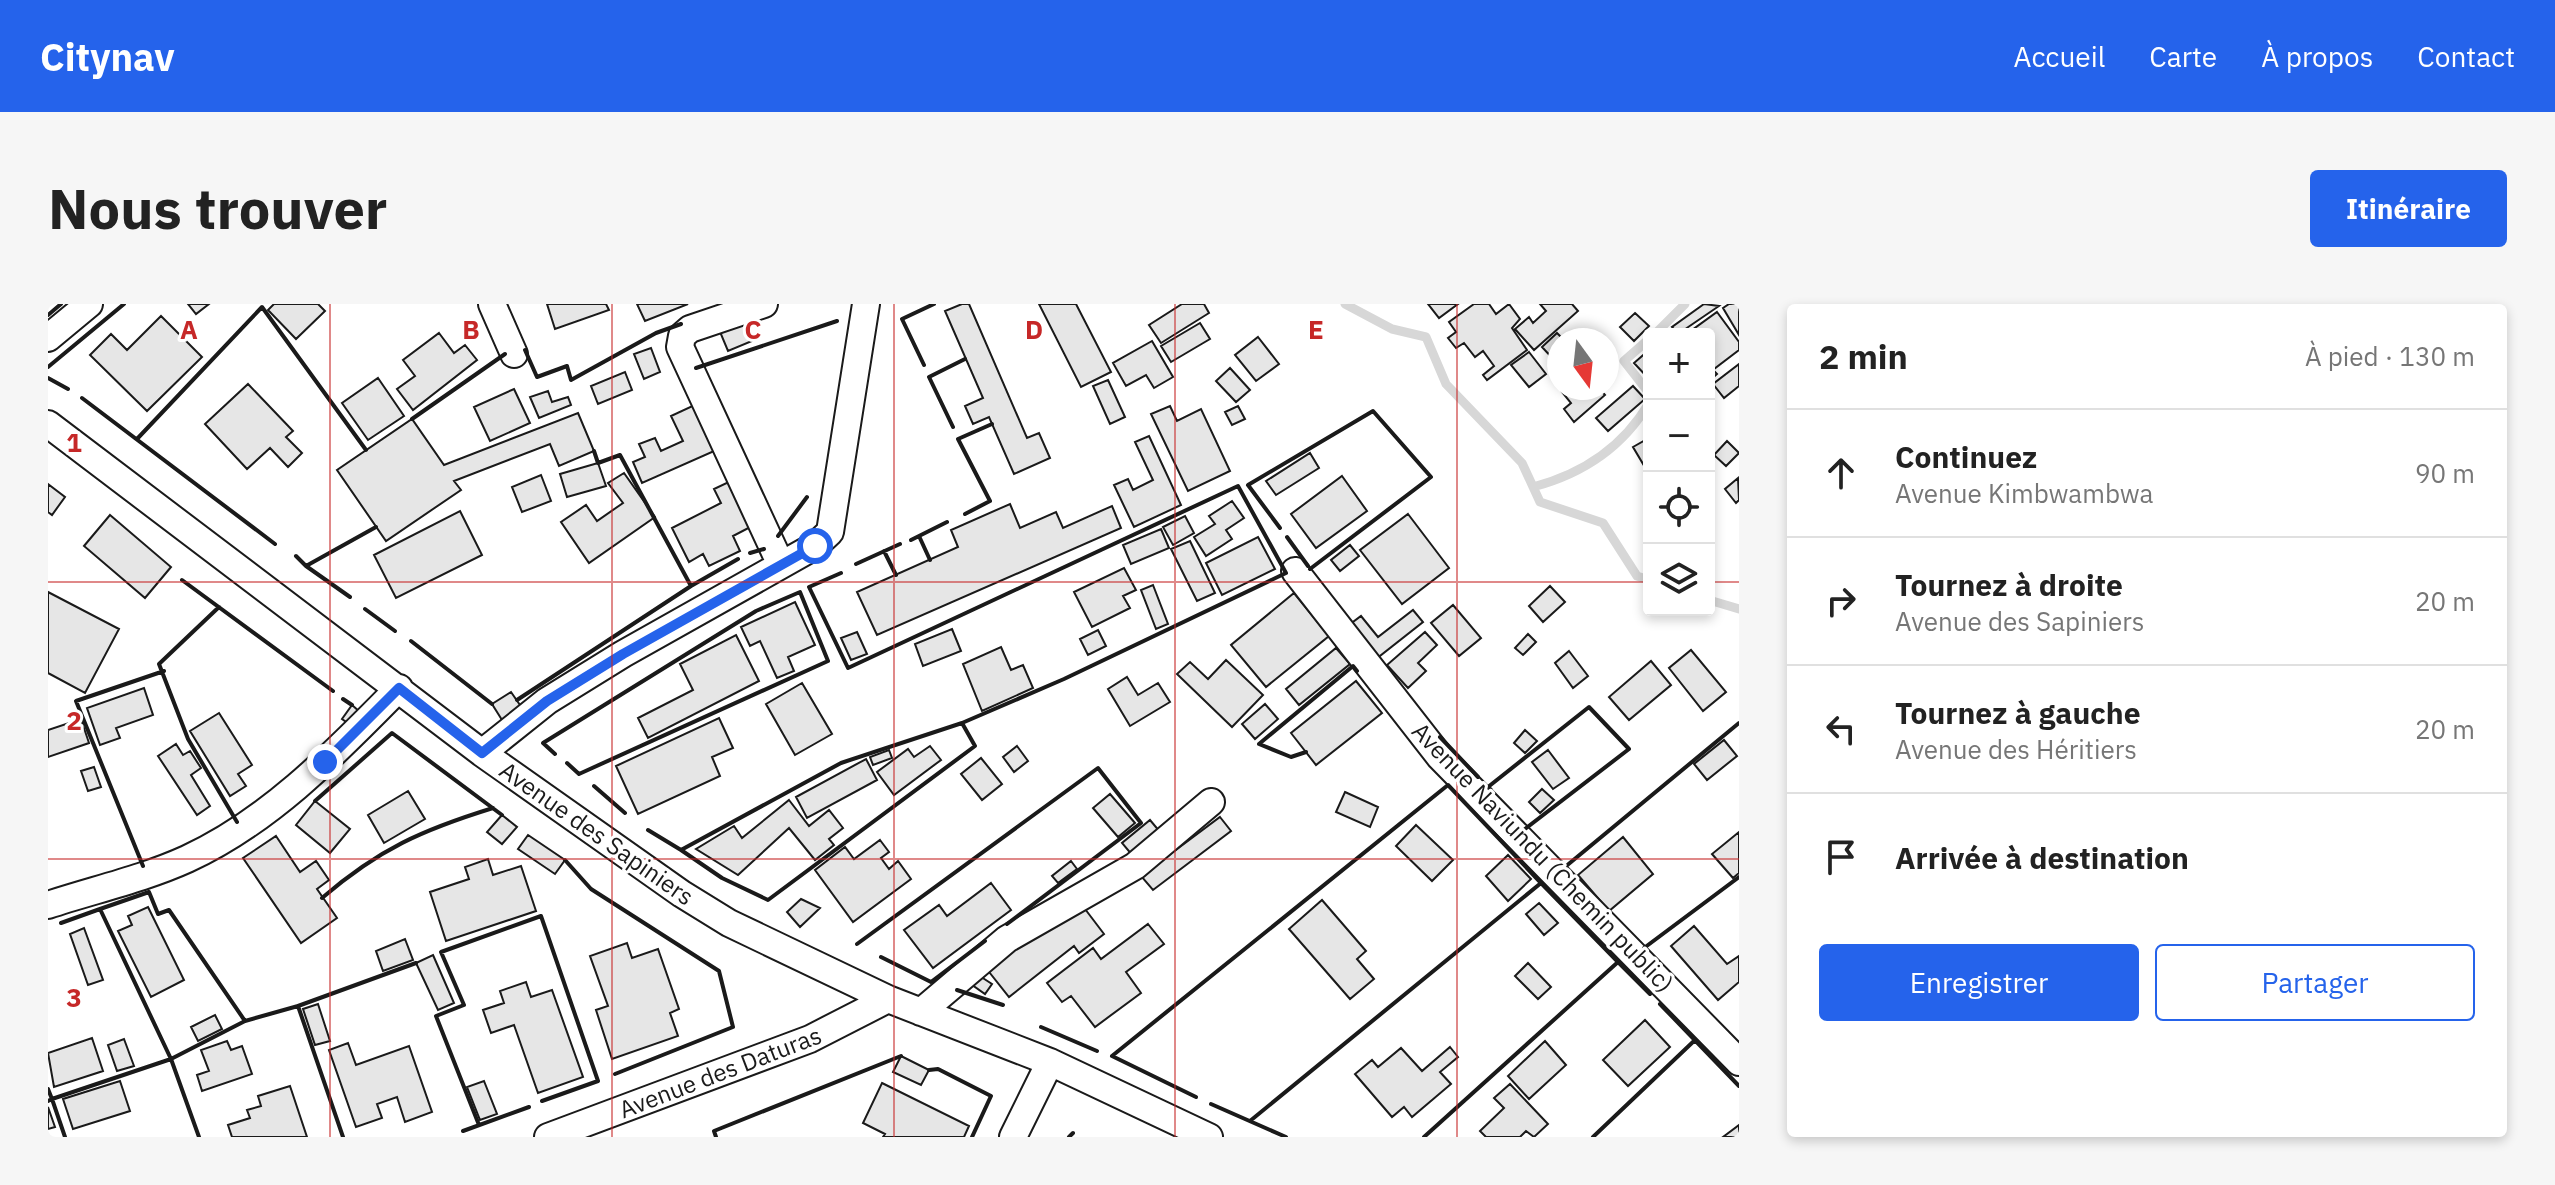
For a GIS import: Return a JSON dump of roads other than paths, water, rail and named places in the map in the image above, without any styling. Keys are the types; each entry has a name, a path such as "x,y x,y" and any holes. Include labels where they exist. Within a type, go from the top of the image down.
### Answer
{"street":[{"path":"48,338 89,304"},
{"path":"492,304 514,354"},
{"path":"764,304 690,329 682,336 680,347 781,565"},
{"path":"482,753 559,693 815,546 830,532 866,304"},
{"name":"Avenue des Sapiniers","path":"48,424 482,753 729,923 888,999 1050,1062 1209,1137"},
{"name":"Avenue Naviundu (Chemin public)","path":"1295,571 1440,757 1739,1062"},
{"path":"48,905 186,859 244,828 325,762 399,688"},
{"path":"921,1012 1007,939 1135,866 1211,802"},
{"name":"Avenue des Daturas","path":"548,1137 810,1039 888,999"},
{"path":"1013,1137 1050,1062"}],"waterway":[{"path":"1345,304 1392,329 1426,337 1446,384 1522,463 1540,502 1603,523 1637,576 1643,578"},
{"path":"1661,328 1685,304"},
{"path":"1643,344 1624,361 1643,385"},
{"path":"1533,487 1568,475 1600,457 1627,433 1643,413"},
{"path":"1715,602 1739,609"}]}
